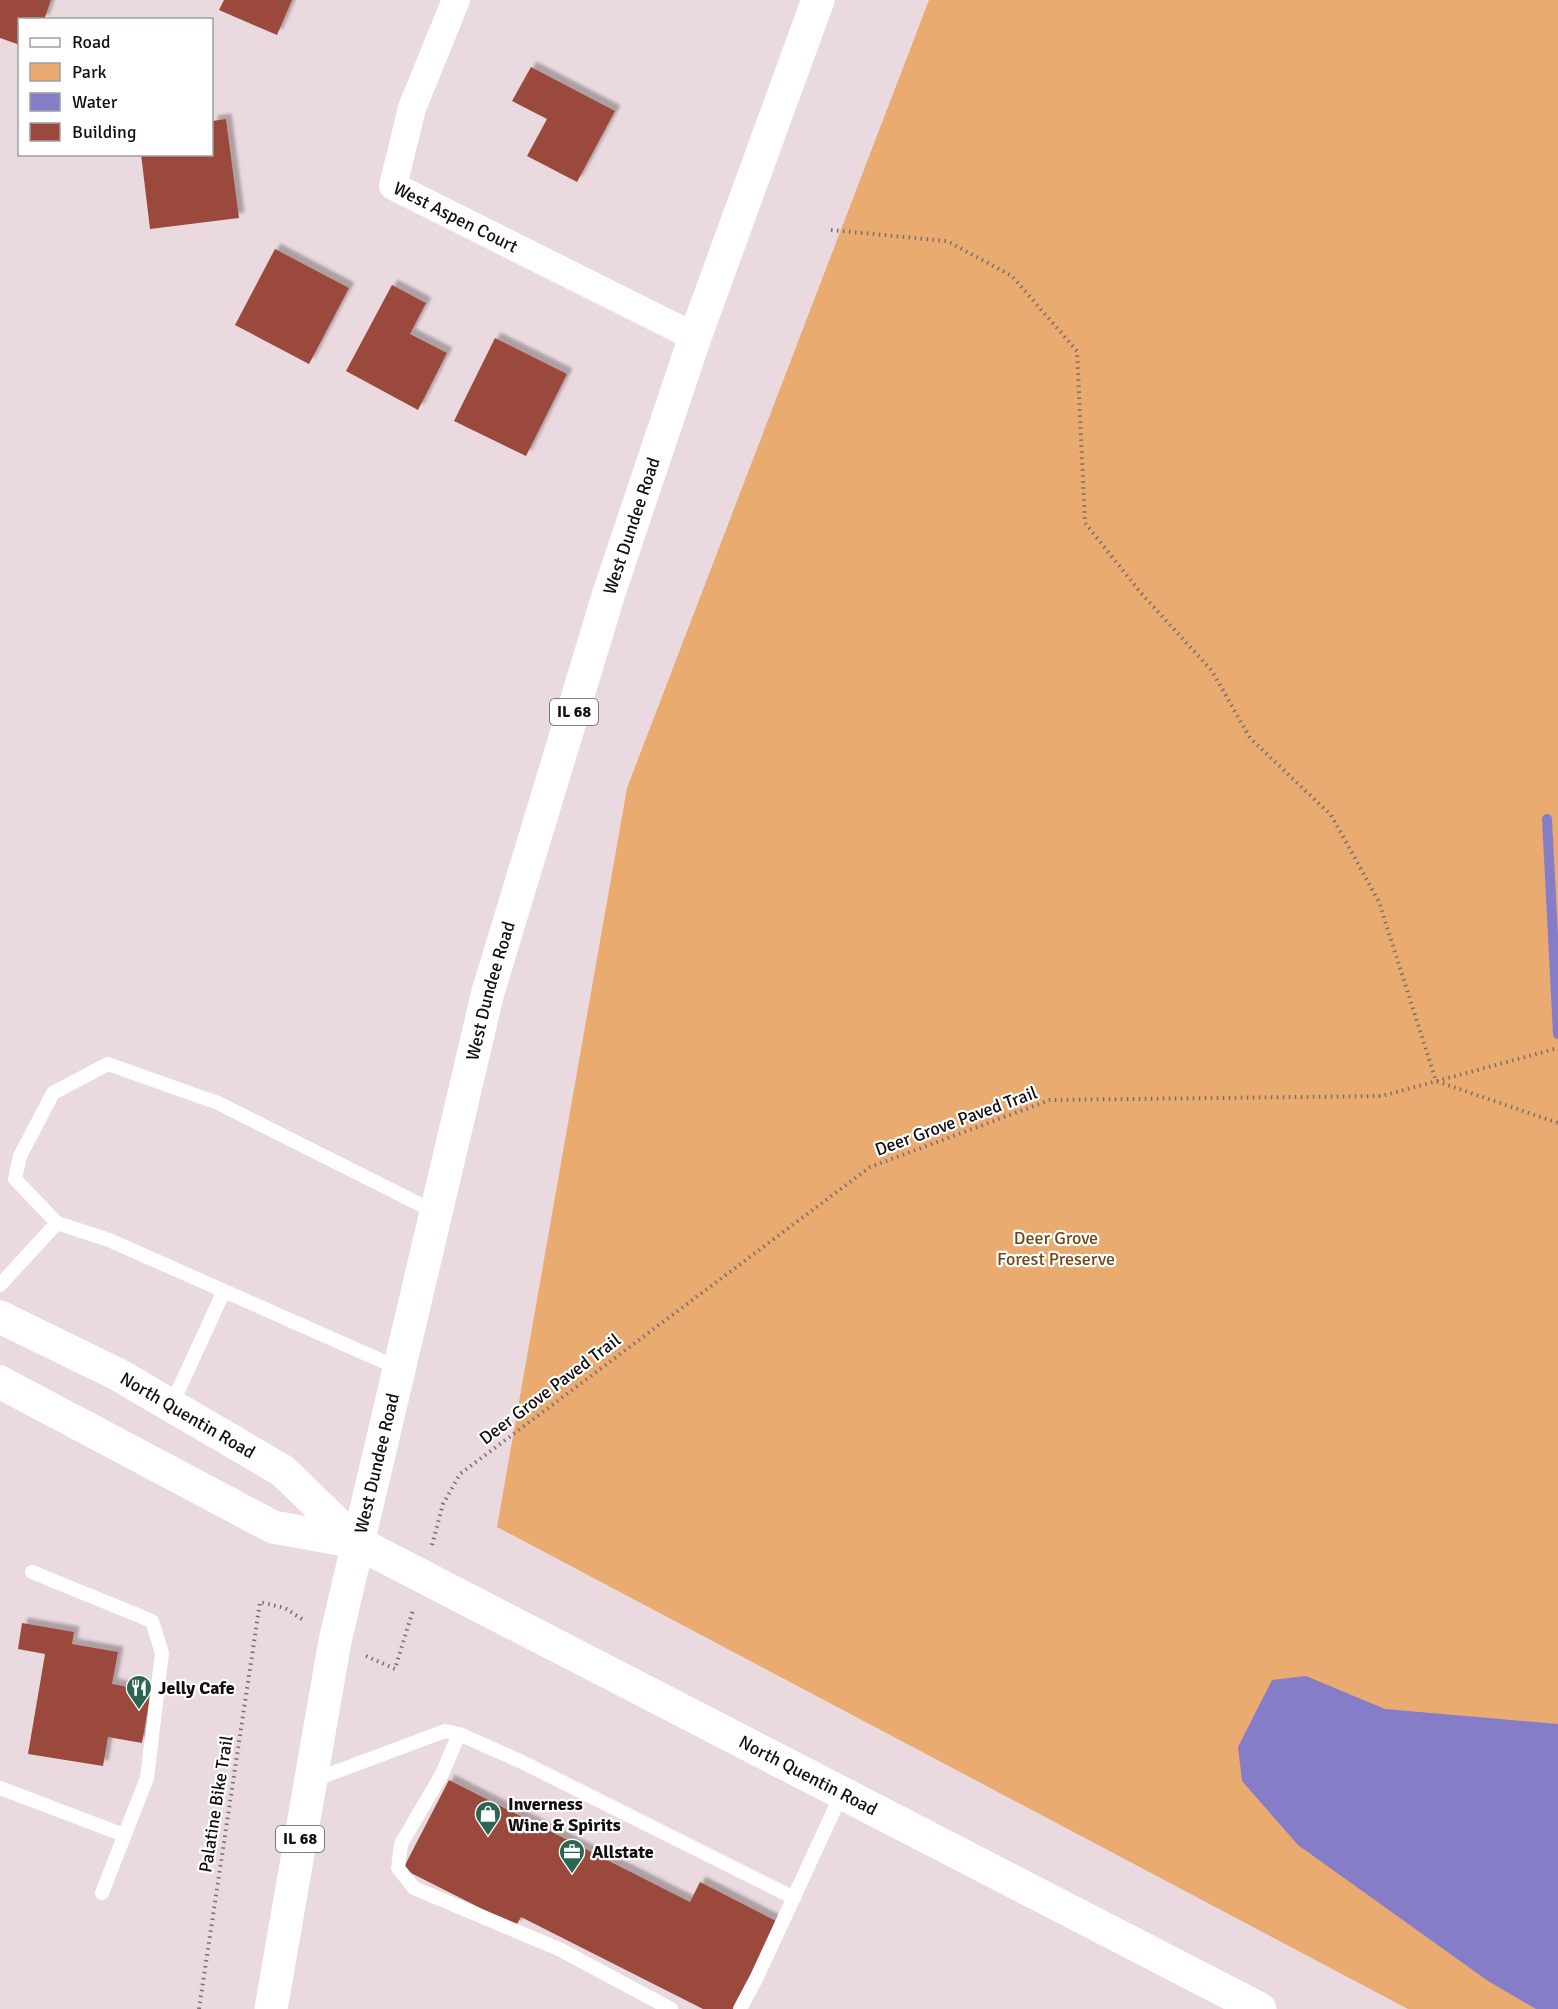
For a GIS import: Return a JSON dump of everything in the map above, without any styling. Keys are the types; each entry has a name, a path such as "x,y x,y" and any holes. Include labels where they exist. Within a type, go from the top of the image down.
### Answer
{"main road":[{"name":"West Dundee Road","path":"271,2009 335,1641 356,1542 488,992 609,593 695,337 818,0"},
{"name":"North Quentin Road","path":"0,1317 117,1374 283,1472 356,1542 1260,2009"},
{"name":"North Quentin Road","path":"0,1382 273,1527 356,1542"}],"street":[{"name":"West Aspen Court","path":"456,0 412,108 393,186 695,337"}],"lane":[{"path":"398,1368 109,1240 57,1223 15,1179 20,1156 53,1093 108,1064 218,1103 435,1212"},
{"path":"0,1285 57,1223"},
{"path":"171,1406 224,1291"},
{"path":"32,1572 152,1621 162,1653 147,1778 102,1893"},
{"path":"310,1781 445,1731 459,1734 522,1762 794,1898"},
{"path":"459,1734 442,1774 401,1844 398,1868 414,1888 559,1949 671,2009"},
{"path":"0,1788 124,1835"},
{"path":"740,2009 843,1793"}],"path":[{"path":"831,230 947,241 1012,276 1077,351 1085,524 1141,593 1212,671 1250,738 1331,815 1379,902 1436,1082 1558,1123"},
{"name":"Deer Grove Paved Trail","path":"460,1474 870,1167 1050,1100 1382,1096 1558,1048"},
{"name":"Palatine Bike Trail","path":"199,2009 260,1602"}],"green space":[{"name":"Deer Grove Forest Preserve","path":"929,0 1558,0 1558,2009 1408,2009 497,1527 627,788"}],"water":[{"path":"1306,1676 1385,1709 1558,1724 1558,2009 1536,2009 1488,1981 1298,1845 1242,1781 1238,1747 1272,1680"}],"building":[{"path":"0,0 51,0 45,18 18,18 18,44 0,38"},
{"path":"224,0 292,0 277,35 219,10"},
{"path":"531,67 615,111 577,182 527,156 547,119 512,101"},
{"path":"226,119 239,218 150,229 141,156 213,156 213,121"},
{"path":"275,249 349,288 309,364 235,325"},
{"path":"392,285 426,303 410,334 447,353 418,410 346,371"},
{"path":"495,338 567,374 526,456 454,421"},
{"path":"22,1623 74,1632 72,1644 118,1652 112,1684 151,1691 142,1743 108,1737 103,1766 28,1754 45,1654 18,1649"},
{"path":"449,1780 690,1902 700,1882 778,1922 734,2009 703,2009 521,1917 516,1926 403,1869"}],"waterway":[{"path":"1547,819 1558,1034"}],"place":[{"name":"Jelly Cafe","path":"139,1711"},
{"name":"Inverness Wine & Spirits","path":"488,1837"},
{"name":"Allstate","path":"572,1875"}]}
